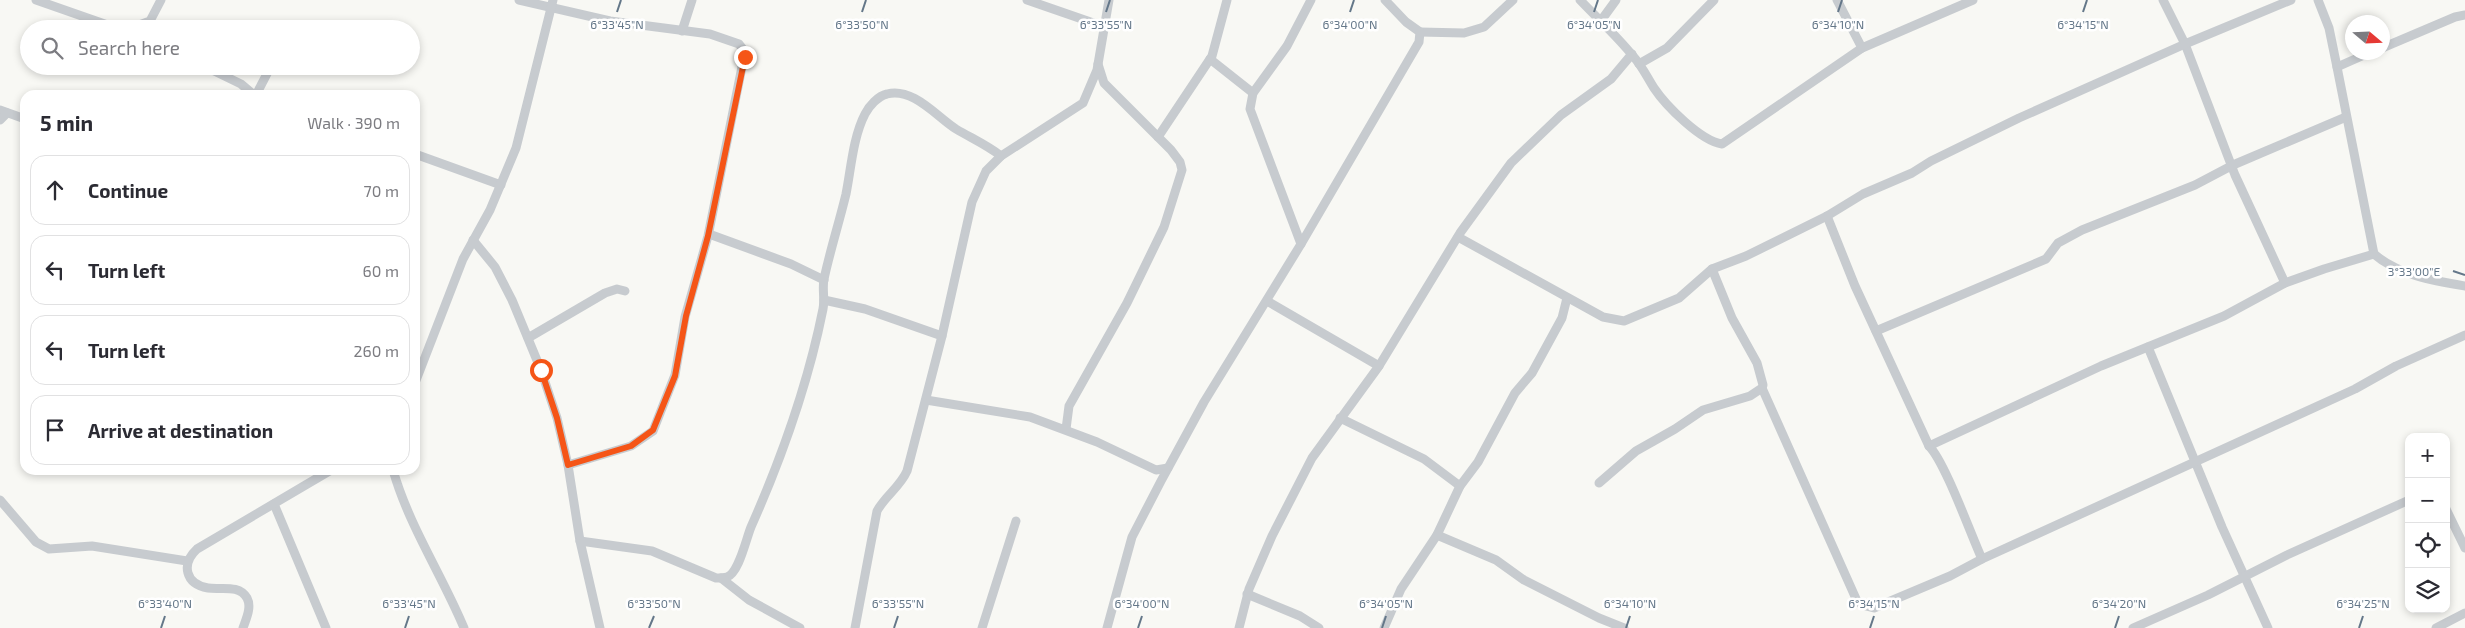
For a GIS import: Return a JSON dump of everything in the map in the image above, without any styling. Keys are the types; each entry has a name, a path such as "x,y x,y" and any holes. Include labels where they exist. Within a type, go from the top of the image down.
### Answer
{"street":[{"path":"36,0 93,20"},
{"path":"152,20 161,0"},
{"path":"519,0 552,4 610,21 710,34 739,44 745,52 709,234 686,316 675,376 653,430 631,446 568,465"},
{"path":"682,31 692,0"},
{"path":"1027,0 1105,27"},
{"path":"855,628 877,511 883,500 903,480 907,471 942,336 972,202 986,171 1001,156 1083,103 1098,62 1108,0"},
{"path":"1158,137 1210,59 1219,36 1227,0"},
{"path":"1301,244 1250,109 1254,93 1288,46 1311,0"},
{"path":"1385,0 1406,22 1420,32 1464,33 1484,27 1513,0"},
{"path":"1580,0 1632,54 1654,89 1668,105 1713,143 1722,144 1862,48 1973,0"},
{"path":"1600,22 1616,0"},
{"path":"1639,64 1667,48 1714,0"},
{"path":"1837,0 1862,48"},
{"path":"2163,0 2185,44 2233,166 2286,283"},
{"path":"1458,237 1603,318 1624,321 1679,298 1712,269 1746,256 1827,216 1863,194 1912,173 1931,161 2019,118 2185,44 2291,0"},
{"path":"2318,0 2329,28 2374,254 2384,263 2428,280 2465,286"},
{"path":"420,370 462,259 501,185 516,148 552,4"},
{"path":"2390,45 2455,17 2465,15"},
{"path":"1107,628 1132,537 1160,481 1204,402 1301,244 1419,42 1420,32"},
{"path":"1239,628 1247,594 1272,536 1312,458 1379,366 1458,237 1511,163 1561,115 1611,79 1632,54"},
{"path":"1210,59 1254,93"},
{"path":"2337,67 2353,60"},
{"path":"1066,430 1065,420 1069,406 1134,288 1164,227 1182,170 1180,162 1158,137 1104,83 1098,62"},
{"path":"222,75 249,90"},
{"path":"258,90 266,75"},
{"path":"1093,80 1104,83"},
{"path":"580,541 652,551 716,578 726,578 735,570 768,493 795,417 824,306 824,280 836,238 856,140 865,114 879,97 889,93 902,95 914,99 1001,156"},
{"path":"0,120 4,111 20,117"},
{"path":"1876,331 2046,259 2058,243 2082,230 2195,185 2233,166 2346,117"},
{"path":"420,156 501,185"},
{"path":"1827,216 1876,331 1929,446 1934,451 1951,486 1982,559"},
{"path":"709,234 791,264 824,280"},
{"path":"473,240 495,267 512,300 557,418 568,465 580,541 600,628"},
{"path":"1929,446 2014,406 2224,316 2286,283 2374,254"},
{"path":"1712,269 1732,318 1758,363 1764,385 1762,388 1857,600 1862,605 1874,608 1950,576 1982,559 2355,389 2396,366 2465,335"},
{"path":"528,338 605,293 617,289 625,291"},
{"path":"1384,628 1401,589 1437,535 1460,486 1478,462 1515,392 1532,373 1562,318 1567,298"},
{"path":"824,300 865,309 942,336"},
{"path":"1267,300 1379,366"},
{"path":"2148,347 2244,576 2268,628"},
{"path":"1598,483 1636,451 1671,432 1703,410 1750,396 1762,388"},
{"path":"926,400 1030,417 1066,430 1156,470 1168,468"},
{"path":"1340,418 1424,459 1460,486"},
{"path":"1156,470 1160,481"},
{"path":"243,628 249,610 249,600 243,593 232,588 207,588 197,583 186,570 187,561 197,549 322,475"},
{"path":"395,475 408,512 448,589 464,628"},
{"path":"0,500 36,542 49,549 92,546 187,561"},
{"path":"2133,628 2208,595 2244,576 2405,502"},
{"path":"274,504 326,628"},
{"path":"2450,517 2465,548"},
{"path":"982,628 1016,521"},
{"path":"1437,535 1496,560 1524,580 1599,618 1624,628"},
{"path":"721,578 749,600 800,628"},
{"path":"1247,594 1300,616 1319,628"},
{"path":"2436,628 2465,613"}],"route":[{"path":"541,370 557,418 568,465 631,446 642,440 653,430 675,376 686,316 708,236 745,57"}]}
